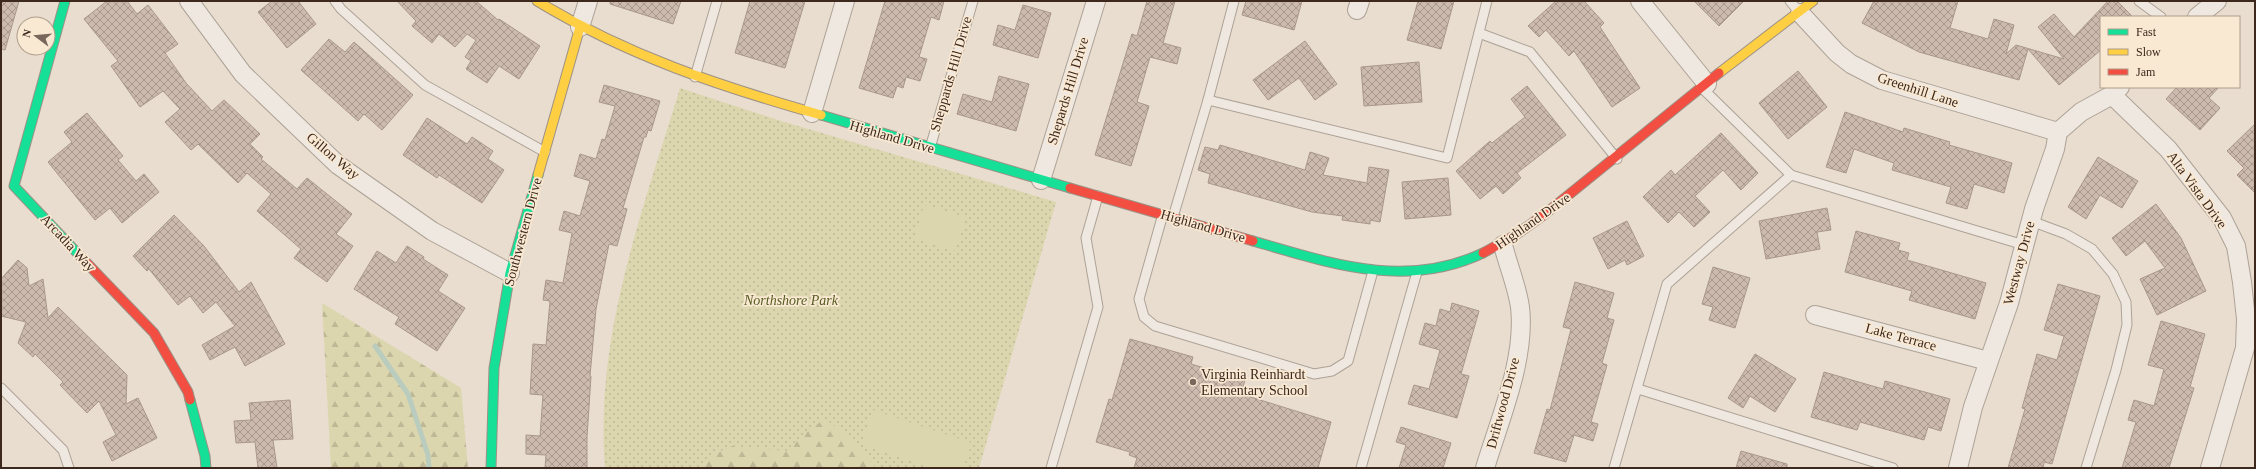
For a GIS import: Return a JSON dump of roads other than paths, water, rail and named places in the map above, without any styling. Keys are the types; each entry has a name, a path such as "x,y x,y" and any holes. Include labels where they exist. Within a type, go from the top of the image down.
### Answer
{"street":[{"name":"Arcadia Way","path":"65,1 14,186 154,333 188,392 205,456 206,468"},
{"name":"Gillon Way","path":"189,1 243,74 338,165 432,231 510,273"},
{"name":"Highland Drive","path":"537,1 580,27 654,61 695,77 930,148 1336,265 1373,271 1417,271 1455,263 1503,245 1533,224 1617,159 1705,86 1795,7 1814,1"},
{"name":"Southwestern Drive","path":"491,468 494,368 510,273 588,1"},
{"path":"812,113 845,1"},
{"name":"Shepards Hill Drive","path":"1041,180 1096,1"},
{"path":"1640,1 1705,86"},
{"path":"2198,16 2217,1"},
{"name":"Greenhill Lane","path":"1795,7 1837,53 1851,64 1882,80 2058,132"},
{"path":"2058,132 2081,112 2116,91"},
{"name":"Alta Vista Drive","path":"2116,91 2168,150 2222,218 2236,246 2246,319 2246,348 2210,468"},
{"name":"Westway Drive","path":"1958,468 1973,407 2009,303 2031,221 2055,149 2058,132"},
{"name":"Driftwood Drive","path":"1485,468 1516,367 1520,316 1519,304 1503,245"},
{"name":"Lake Terrace","path":"1815,315 1988,361"}],"lane":[{"path":"335,1 341,9 425,85 545,152"},
{"path":"695,77 717,1"},
{"name":"Sheppards Hill Drive","path":"930,148 973,1"},
{"path":"1173,218 1208,100 1234,1"},
{"path":"1208,100 1447,158 1487,1"},
{"path":"2139,1 2160,16"},
{"path":"1479,33 1530,52 1617,159"},
{"path":"1705,86 1791,175 2024,245"},
{"path":"1614,468 1668,284 1791,175"},
{"path":"1051,468 1098,307 1086,238 1098,196"},
{"path":"1163,214 1139,299 1144,317 1155,326 1314,374 1332,371 1348,361 1373,271"},
{"path":"2031,221 2066,234 2092,249 2113,274 2126,302 2127,325 2124,340 2086,468"},
{"path":"1361,468 1417,271"},
{"path":"1,388 62,450 69,468"},
{"path":"1638,389 1893,468"}],"waterway":[{"path":"375,346 408,394 428,455 429,468"}],"place":[{"name":"Virginia Reinhardt Elementary School","path":"1193,382"}],"park label":[{"name":"Northshore Park","path":"791,300"}]}
